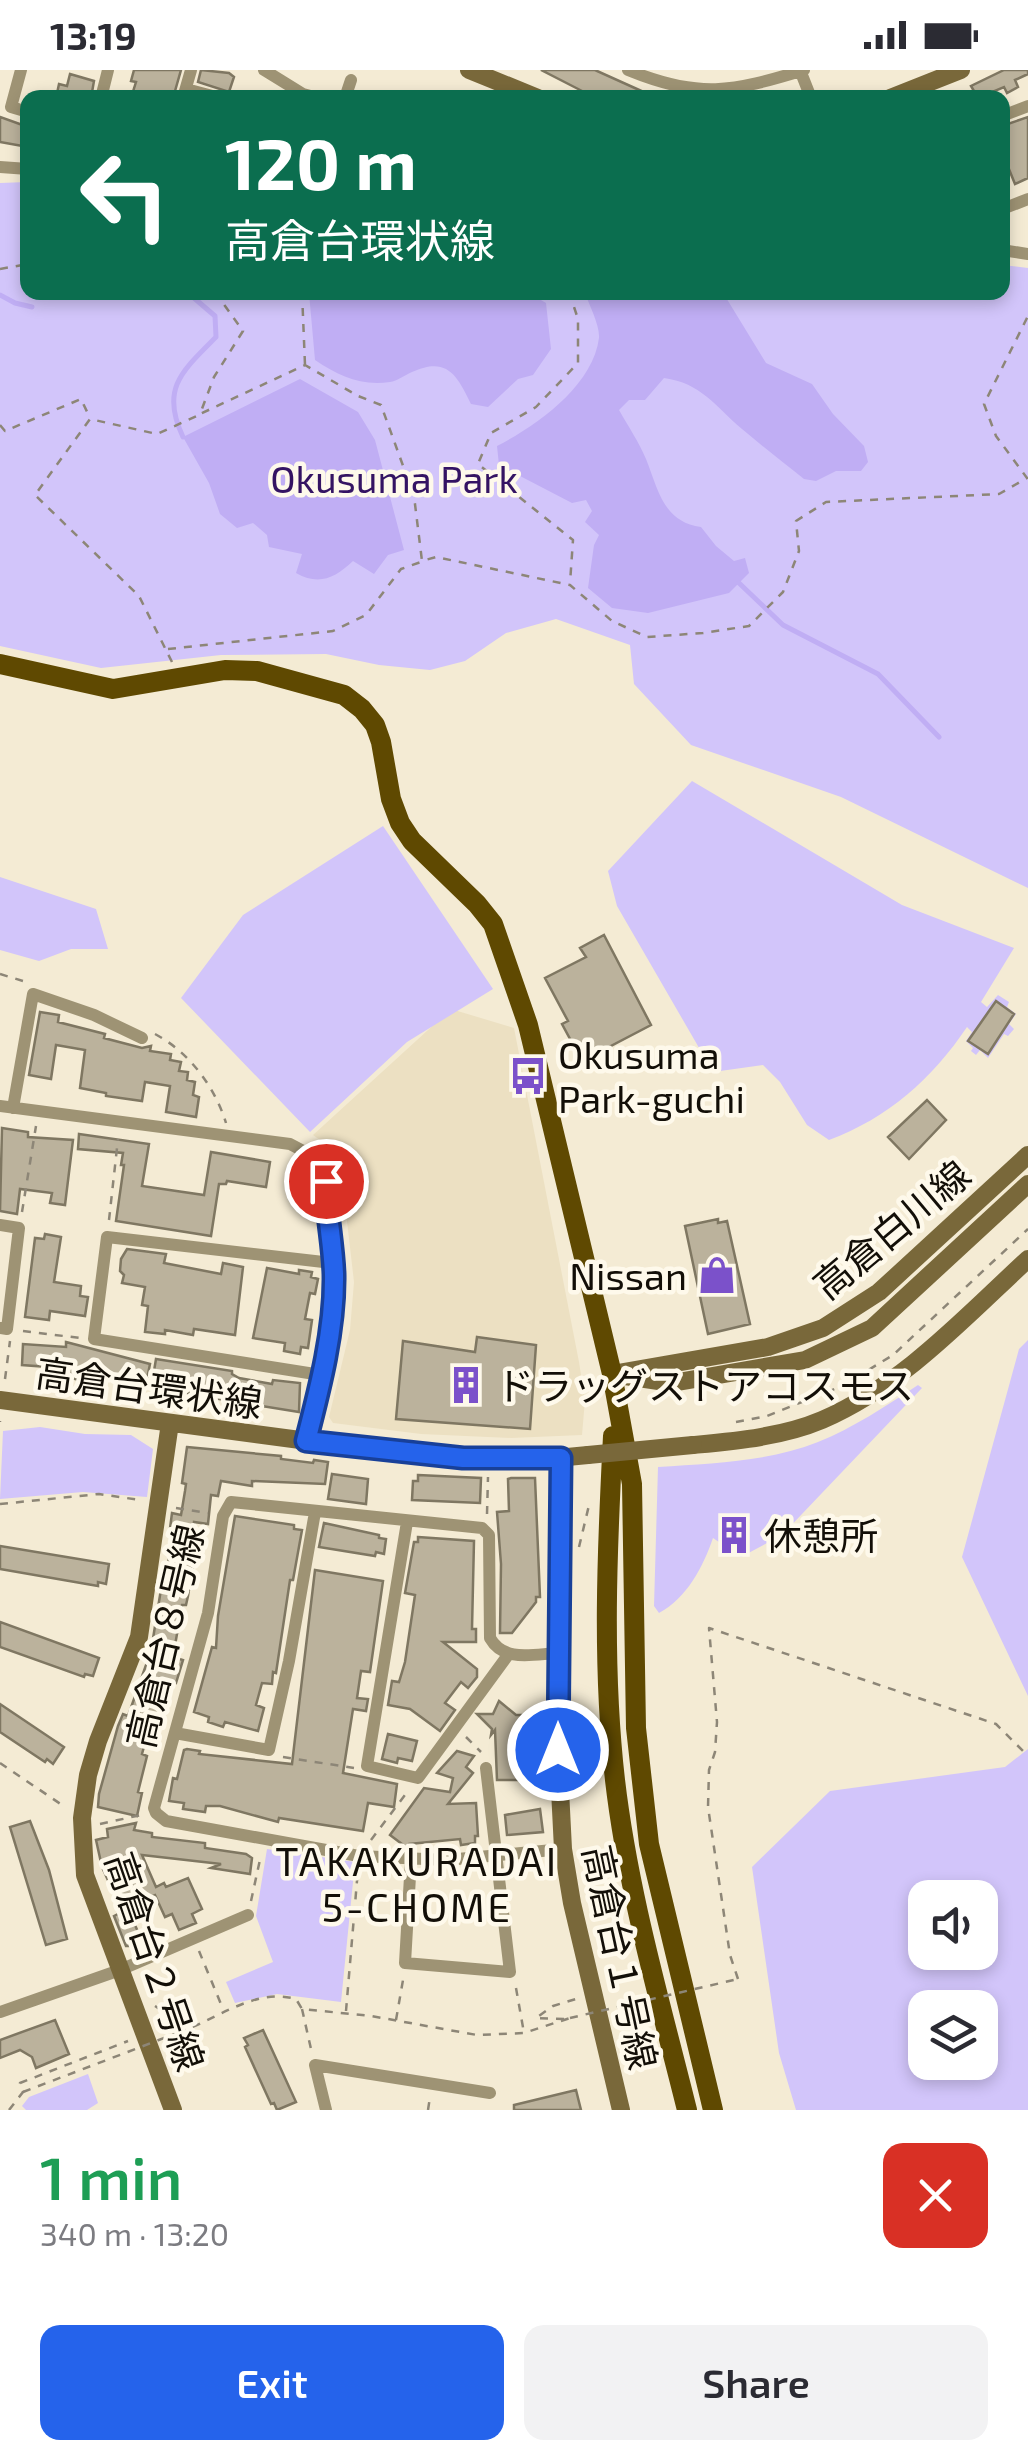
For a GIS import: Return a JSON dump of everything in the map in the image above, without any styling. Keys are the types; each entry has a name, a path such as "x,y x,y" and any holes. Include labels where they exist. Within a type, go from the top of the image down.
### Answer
{"main road":[{"path":"0,664 113,689 225,670 257,671 344,695 374,725 400,823 412,841 478,904 493,924 528,1025 612,1374 632,1484 636,1728 649,1844 713,2110"},
{"path":"612,1374 606,1596 616,1780 629,1869 686,2110"}],"street":[{"path":"20,110 11,107 21,70"},
{"path":"264,70 296,90"},
{"path":"469,70 504,76 526,90"},
{"path":"628,70 689,90 726,90 801,70"},
{"path":"910,90 961,70"},
{"path":"348,90 350,80"},
{"path":"142,1038 94,1015 33,994 6,1107 290,1144 307,1154 326,1181 332,1263 329,1337 306,1441"},
{"name":"高倉白川線","path":"612,1374 768,1347 823,1328 879,1292 1028,1154"},
{"name":"高倉白川線","path":"612,1374 672,1383 805,1360 872,1328 1028,1184"},
{"path":"0,1225 19,1228 4,1329"},
{"path":"321,1375 94,1340 107,1236 332,1263"},
{"name":"高倉台環状線","path":"0,1400 463,1458 561,1458 759,1436 820,1421 871,1394 910,1366 1028,1259"},
{"name":"高倉台２号線","path":"170,1423 139,1637 98,1741 82,1818 84,1875 173,2110"},
{"name":"高倉台１号線","path":"561,1458 558,1653 563,1849 572,1904 621,2110"},
{"name":"高倉台８号線","path":"156,1813 208,1613 223,1516 231,1502 482,1528 487,1533"},
{"path":"175,1733 268,1750 289,1661 315,1512"},
{"path":"407,1522 367,1766 418,1778 508,1655"},
{"path":"487,1533 490,1638 496,1649 508,1655 558,1653"},
{"path":"412,1859 405,1963 510,1972 486,1768"},
{"path":"156,1813 166,1821 359,1856 497,1857 563,1849"},
{"path":"0,2012 120,1970 248,1916"},
{"path":"326,2110 315,2065 490,2093"}],"path":[{"path":"200,414 214,377 243,330 221,300"},
{"path":"302,300 305,365"},
{"path":"570,586 573,540 478,464 491,433 536,407 578,363 578,320 572,300"},
{"path":"166,649 333,631 366,615 400,569 436,556 570,586 612,621 647,637 749,626 783,592 799,550 796,521 826,502 1000,494 1027,478 996,436 984,404 1028,316"},
{"path":"90,420 157,434 305,365"},
{"path":"305,365 358,396 382,405 414,496 422,561"},
{"path":"0,425 5,432 81,398 90,420"},
{"path":"90,420 35,495 139,596 179,679"},
{"path":"19,1228 38,1111"},
{"path":"107,1236 120,1122"},
{"path":"728,1424 767,1416 842,1386 893,1355 1028,1228"},
{"path":"4,1329 94,1340"},
{"path":"4,1329 10,1341 5,1379"},
{"path":"487,1533 488,1470"},
{"path":"0,1504 98,1494 147,1501"},
{"path":"579,1545 592,1494"},
{"path":"170,1507 223,1516"},
{"path":"302,2009 396,2020 478,2036 524,2033 570,2018 738,1979 730,1955 708,1807 716,1722 708,1628 996,1724 1028,1756"},
{"path":"456,1728 479,1747 486,1768"},
{"path":"268,1750 277,1756 350,1769 367,1766"},
{"path":"0,1763 71,1810"},
{"path":"345,2013 359,1856 418,1778"},
{"path":"94,1825 156,1813"},
{"path":"248,1916 264,1839"},
{"path":"194,1939 224,2010"},
{"path":"396,2020 405,1963"},
{"path":"510,1972 524,2033"},
{"path":"9,2110 23,2092 265,1997 296,1998 315,2065"},
{"path":"570,2018 536,2018 553,2006 580,1998"},
{"path":"154,2006 184,2024 185,2030"},
{"path":"624,2040 626,2006"},
{"path":"23,2092 20,2083 130,2040"}],"shaded area":[{"path":"310,300 546,303 551,349 533,375 518,379 488,407 471,404 455,377 442,367 424,368 379,383 341,375 315,360"},
{"path":"588,300 727,300 766,363 812,384 833,414 864,446 868,462 861,471 836,471 816,481 804,479 698,390 664,378 645,400 629,400 619,410 670,511 688,524 701,527 734,561 745,558 749,573 729,593 648,613 612,608 588,588 599,535 585,522 592,511 586,500 572,503 499,465 497,446 545,416 574,388 594,356 599,338"},
{"path":"300,379 358,412 375,440 404,550 388,555 374,574 353,561 326,578 312,579 296,573 302,554 269,547 267,535 253,523 237,528 220,514 209,483 183,437"},
{"path":"451,1009 514,1028 579,1362 585,1400 582,1435 511,1438 421,1434 333,1423 329,1417 350,1330 354,1282 341,1169 324,1143 313,1135"}],"green space":[{"name":"Okusuma Park","path":"20,182 20,300 1010,300 1010,266 1028,268 1028,888 841,797 691,745 634,684 630,645 556,619 506,633 465,661 430,670 326,654 221,655 101,668 0,646 0,183"},
{"path":"692,781 902,905 1014,948 981,1002 987,1007 998,995 1009,1002 1007,1007 1016,1014 1009,1024 1014,1029 1008,1036 1004,1034 988,1058 980,1050 976,1055 971,1051 973,1048 966,1041 972,1032 967,1027 939,1064 907,1095 871,1120 829,1140 807,1125 780,1082 763,1065 713,1072 617,906 608,871"},
{"path":"383,826 493,989 407,1042 310,1132 181,998 243,915"},
{"path":"0,877 96,909 108,949 71,949 39,961 0,950"},
{"path":"1028,1340 1028,1696 962,1557 1019,1349"},
{"path":"918,1385 922,1388 782,1535 741,1557 713,1538 693,1581 659,1613 654,1606 658,1467 740,1460 799,1449 844,1430"},
{"path":"40,1427 85,1434 131,1435 153,1449 147,1497 83,1492 0,1499 3,1431"},
{"path":"1028,1749 1028,2110 796,2110 779,2053 752,1867 830,1791 1005,1767"},
{"path":"267,1849 355,1862 341,2002 277,1994 235,2003 226,1982 273,1962 256,1916"},
{"path":"88,2074 98,2103 87,2110 26,2110 22,2106 29,2097"}],"building":[{"path":"134,70 181,70 175,90 134,90 136,82 131,81"},
{"path":"201,70 234,77 230,90 198,82"},
{"path":"541,70 595,70 639,90 580,90"},
{"path":"1004,70 1028,70 1028,74 1015,80 1018,87 1010,91 1004,87 973,90 971,86"},
{"path":"70,74 94,81 92,90 58,90 59,84 67,86"},
{"path":"0,117 20,124 20,146 0,142"},
{"path":"1028,117 1028,178 1015,184 1010,172 1010,123"},
{"path":"604,935 651,1025 582,1061 562,1024 568,1021 545,978 586,957 580,948"},
{"path":"996,1001 1014,1014 988,1054 968,1041"},
{"path":"40,1012 59,1015 58,1022 105,1034 104,1038 142,1048 151,1046 150,1051 171,1054 170,1060 181,1062 179,1071 188,1072 187,1080 195,1082 193,1095 199,1097 196,1117 166,1112 170,1086 145,1082 142,1101 80,1088 85,1050 56,1045 51,1079 29,1075"},
{"path":"927,1100 946,1120 909,1159 888,1137"},
{"path":"2,1128 28,1132 28,1137 73,1140 65,1205 50,1203 52,1193 20,1189 17,1214 0,1211"},
{"path":"79,1134 149,1144 142,1186 204,1195 211,1152 270,1162 266,1187 227,1181 219,1184 211,1236 116,1221 123,1153 78,1149"},
{"name":"Nissan","path":"718,1219 718,1223 727,1221 750,1324 708,1334 685,1226"},
{"path":"45,1234 61,1237 54,1282 81,1286 80,1296 88,1297 85,1316 50,1311 49,1320 25,1317 35,1238 44,1239"},
{"path":"127,1249 166,1254 164,1263 221,1274 223,1263 243,1267 235,1335 194,1329 193,1335 165,1330 165,1334 145,1332 145,1287 122,1283 121,1259"},
{"path":"267,1268 299,1274 299,1270 312,1272 311,1277 318,1279 315,1294 310,1293 305,1319 312,1320 308,1348 301,1347 300,1354 284,1351 285,1343 253,1338"},
{"name":"ドラッグストアコスモス","path":"477,1337 536,1345 530,1429 396,1419 403,1341 475,1352"},
{"path":"66,1342 150,1364 146,1384 81,1376 80,1380 61,1376 62,1368 22,1365 23,1344 66,1347"},
{"path":"156,1359 232,1371 239,1378 272,1384 273,1380 300,1383 299,1412 188,1394 189,1390 179,1388 181,1375 154,1371"},
{"path":"187,1447 328,1462 325,1484 252,1481 252,1486 221,1481 218,1496 211,1495 208,1524 194,1522 190,1557 194,1558 173,1657 183,1660 176,1683 166,1680 157,1718 152,1717 142,1754 147,1756 137,1816 98,1807 99,1794 118,1726 123,1714 128,1716 151,1651 162,1583 165,1584 172,1513 181,1515"},
{"path":"332,1474 368,1479 366,1504 328,1499"},
{"path":"418,1475 481,1478 480,1503 412,1500 413,1481 418,1481"},
{"path":"511,1478 535,1478 540,1597 536,1597 512,1633 500,1633 497,1512 509,1511"},
{"path":"235,1516 294,1525 294,1529 302,1530 276,1673 273,1672 272,1684 262,1683 256,1705 264,1708 258,1731 225,1722 223,1727 194,1712 212,1647 216,1648"},
{"path":"324,1523 379,1535 386,1539 384,1554 319,1547"},
{"path":"418,1537 474,1541 472,1629 476,1629 476,1642 443,1642 477,1669 477,1677 468,1688 461,1682 445,1703 455,1710 440,1731 410,1709 388,1705 392,1681 399,1682 405,1662 415,1595 405,1593"},
{"path":"0,1546 109,1564 106,1584 98,1582 98,1586 0,1569"},
{"path":"315,1570 383,1581 370,1672 361,1671 357,1698 368,1699 366,1711 353,1709 343,1773 397,1784 394,1807 368,1803 363,1831 279,1818 278,1822 220,1806 206,1806 205,1812 183,1809 184,1803 169,1801 173,1778 177,1779 187,1749 200,1751 199,1754 292,1764"},
{"path":"0,1622 99,1658 93,1676 84,1677 0,1647"},
{"path":"499,1701 516,1715 533,1715 538,1743 536,1766 529,1766 529,1780 497,1780 495,1730 491,1735 492,1729 477,1714 493,1714"},
{"path":"0,1704 64,1747 53,1764 0,1732"},
{"path":"388,1734 417,1741 412,1761 382,1759"},
{"path":"457,1751 474,1756 466,1767 473,1773 448,1804 476,1803 475,1843 461,1845 460,1839 406,1847 390,1835 424,1788 450,1792 453,1778 437,1773"},
{"path":"540,1809 543,1832 507,1835 505,1815"},
{"path":"30,1821 49,1870 67,1939 46,1945 10,1827"},
{"path":"136,1823 134,1830 152,1833 152,1837 205,1843 205,1848 246,1854 252,1858 250,1874 211,1868 221,1864 142,1855 156,1887 188,1878 202,1909 192,1914 196,1923 179,1930 172,1914 165,1917 155,1895 121,1909 102,1867 96,1840 108,1837 107,1829"},
{"path":"128,1909 142,1941 126,1946 114,1916"},
{"path":"55,2020 69,2054 36,2068 32,2057 20,2050 0,2058 0,2040"},
{"path":"263,2030 296,2102 277,2110 245,2047 248,2045 244,2038"},
{"path":"576,2090 581,2110 514,2110 514,2105"}],"waterway":[{"path":"0,295 32,307"},
{"path":"183,437 176,420 174,393 193,360 216,337 215,316 196,300"},
{"path":"739,583 783,625 878,674 939,737"}],"place":[{"name":"Okusuma Park-guchi","path":"528,1076"},
{"name":"Nissan","path":"717,1275"},
{"name":"ドラッグストアコスモス","path":"466,1385"},
{"name":"休憩所","path":"734,1535"}],"district":[{"name":"TAKAKURADAI 5-CHOME","path":"417,1883"}],"route":[{"path":"326,1181 326,1216 334,1272 329,1337 306,1441 463,1458 561,1458 558,1750"}]}
